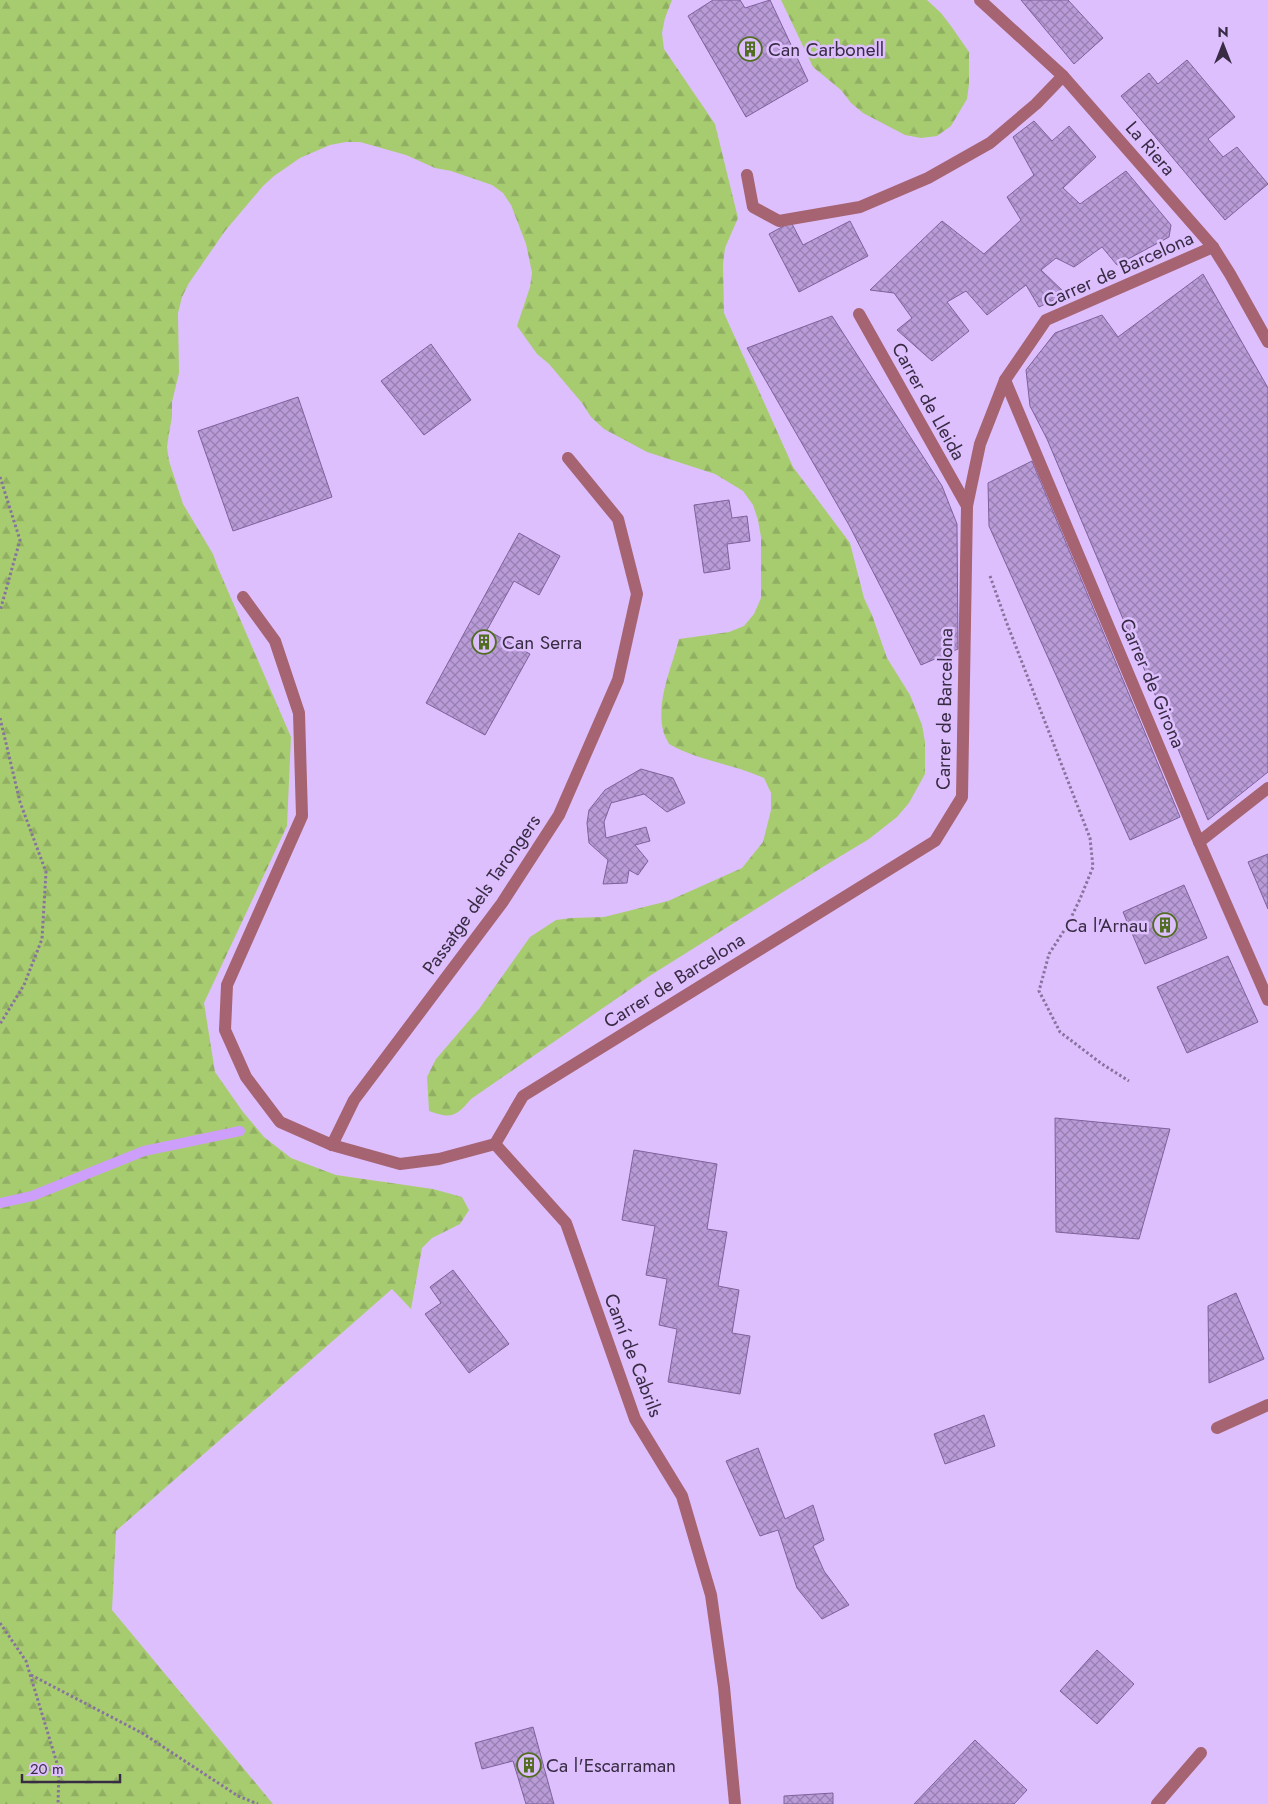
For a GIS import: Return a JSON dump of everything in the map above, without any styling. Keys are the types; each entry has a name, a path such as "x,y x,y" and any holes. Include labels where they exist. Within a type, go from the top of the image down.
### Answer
{"street":[{"name":"La Riera","path":"980,0 992,4 1063,76 1212,247 1230,274 1268,342"},
{"path":"747,175 753,207 779,221 860,207 928,178 990,143 1036,104 1063,76"},
{"name":"Carrer de Barcelona","path":"495,1144 523,1096 935,841 962,797 966,506 980,444 1005,380 1046,320 1212,247"},
{"name":"Carrer de Lleida","path":"859,314 966,506"},
{"name":"Carrer de Girona","path":"1005,380 1268,1000"},
{"name":"Passatge dels Tarongers","path":"332,1145 354,1100 502,903 559,815 618,680 637,594 618,519 568,458"},
{"path":"243,597 275,641 299,713 302,816 227,985 225,1030 246,1076 280,1122 332,1145 400,1164 439,1160 495,1144"},
{"path":"1200,842 1268,788"},
{"name":"Camí de Cabrils","path":"495,1144 566,1223 635,1418 682,1496 711,1595 724,1687 735,1804"},
{"path":"1217,1428 1268,1405"},
{"path":"1157,1804 1201,1754"}],"path":[{"path":"0,478 20,540 0,611"},
{"path":"988,568 1006,621 1090,838 1093,867 1067,926 1049,954 1039,992 1060,1032 1102,1064 1129,1081"},
{"path":"0,718 20,802 46,872 42,939 24,985 0,1024"},
{"path":"0,1623 26,1661 31,1676 60,1770 58,1804"},
{"path":"31,1676 142,1733 238,1796 258,1804"}],"green space":[{"path":"0,0 672,0 662,33 664,49 715,124 738,218 725,248 723,264 724,313 793,467 850,543 864,598 887,658 910,695 922,725 925,742 925,774 909,803 897,817 869,839 648,977 471,1099 457,1113 443,1115 429,1111 427,1077 436,1059 479,1009 530,937 556,920 604,917 668,901 742,868 763,842 771,810 771,793 764,778 692,755 669,744 663,732 661,719 663,695 679,639 729,632 744,626 754,614 761,598 761,537 758,520 753,505 743,491 715,474 647,452 604,429 591,417 582,403 549,364 537,354 517,326 530,287 532,273 526,244 511,205 503,193 492,185 451,171 435,168 406,155 360,142 330,145 300,158 263,186 225,231 189,283 182,297 178,313 179,373 172,402 172,417 167,447 169,461 183,504 213,554 291,737 287,826 204,1003 215,1072 243,1112 264,1137 291,1158 336,1175 433,1189 462,1197 469,1210 460,1224 432,1238 422,1248 411,1309 392,1289 116,1531 112,1610 273,1804 0,1804"},
{"path":"781,0 927,0 941,13 969,52 967,99 951,126 937,136 921,138 905,135 863,113 851,103 841,90 813,67"}],"building":[{"name":"Can Carbonell","path":"713,0 740,0 745,8 770,0 808,81 746,117 688,16"},
{"path":"1021,0 1068,0 1103,38 1074,64"},
{"path":"1187,60 1235,117 1208,139 1223,157 1237,147 1268,184 1225,220 1121,96 1149,73 1158,84"},
{"path":"1034,121 1052,141 1069,126 1096,157 1063,188 1080,204 1126,171 1171,225 1169,237 1117,265 1102,247 1074,267 1056,258 1041,270 1066,294 1039,307 1026,285 987,315 966,291 947,302 969,331 932,361 897,330 912,318 894,293 870,290 942,221 984,254 1021,220 1007,197 1034,175 1013,137"},
{"path":"850,221 868,256 799,292 769,234 791,222 803,245"},
{"path":"1203,274 1268,388 1268,772 1208,820 1047,439 1030,406 1026,370 1055,333 1102,315 1118,337"},
{"path":"832,316 942,486 957,524 958,649 921,665 849,525 747,348"},
{"path":"431,344 471,400 424,435 381,381"},
{"path":"298,397 332,497 233,531 198,431"},
{"path":"1032,461 1180,817 1130,840 989,526 988,483"},
{"path":"729,500 732,518 747,516 750,541 727,544 730,569 704,573 694,505"},
{"name":"Can Serra","path":"519,533 560,556 539,595 514,581 487,630 530,654 485,735 426,703"},
{"path":"641,769 673,778 685,803 667,812 644,794 611,803 604,822 606,838 646,827 650,841 635,845 648,861 638,875 629,870 627,883 603,884 608,860 589,843 587,823 589,810 605,790"},
{"path":"1268,854 1268,909 1248,862"},
{"name":"Ca l'Arnau","path":"1184,885 1207,938 1145,964 1123,912"},
{"path":"1228,956 1258,1022 1187,1053 1157,987"},
{"path":"1055,1118 1170,1129 1139,1239 1056,1232"},
{"path":"634,1150 717,1164 707,1229 727,1232 718,1286 739,1290 732,1333 750,1336 740,1394 668,1382 677,1329 659,1325 667,1279 646,1275 655,1226 622,1220"},
{"path":"453,1270 509,1344 469,1373 425,1314 441,1303 430,1287"},
{"path":"1236,1293 1264,1359 1209,1383 1208,1306"},
{"path":"984,1415 995,1446 945,1464 934,1434"},
{"path":"758,1448 785,1519 813,1505 824,1540 813,1546 824,1571 849,1605 822,1619 797,1588 778,1530 760,1536 726,1461"},
{"path":"1097,1650 1134,1684 1097,1724 1060,1691"},
{"name":"Ca l'Escarraman","path":"533,1727 554,1804 526,1804 513,1761 482,1769 475,1743"},
{"path":"975,1740 1027,1790 1014,1804 914,1804"},
{"path":"833,1793 833,1804 784,1804 784,1796"}],"waterway":[{"path":"0,1203 32,1196 144,1151 240,1131"}],"place":[{"name":"Can Carbonell","path":"750,49"},
{"name":"Can Serra","path":"484,642"},
{"name":"Ca l'Arnau","path":"1165,925"},
{"name":"Ca l'Escarraman","path":"529,1765"}]}
